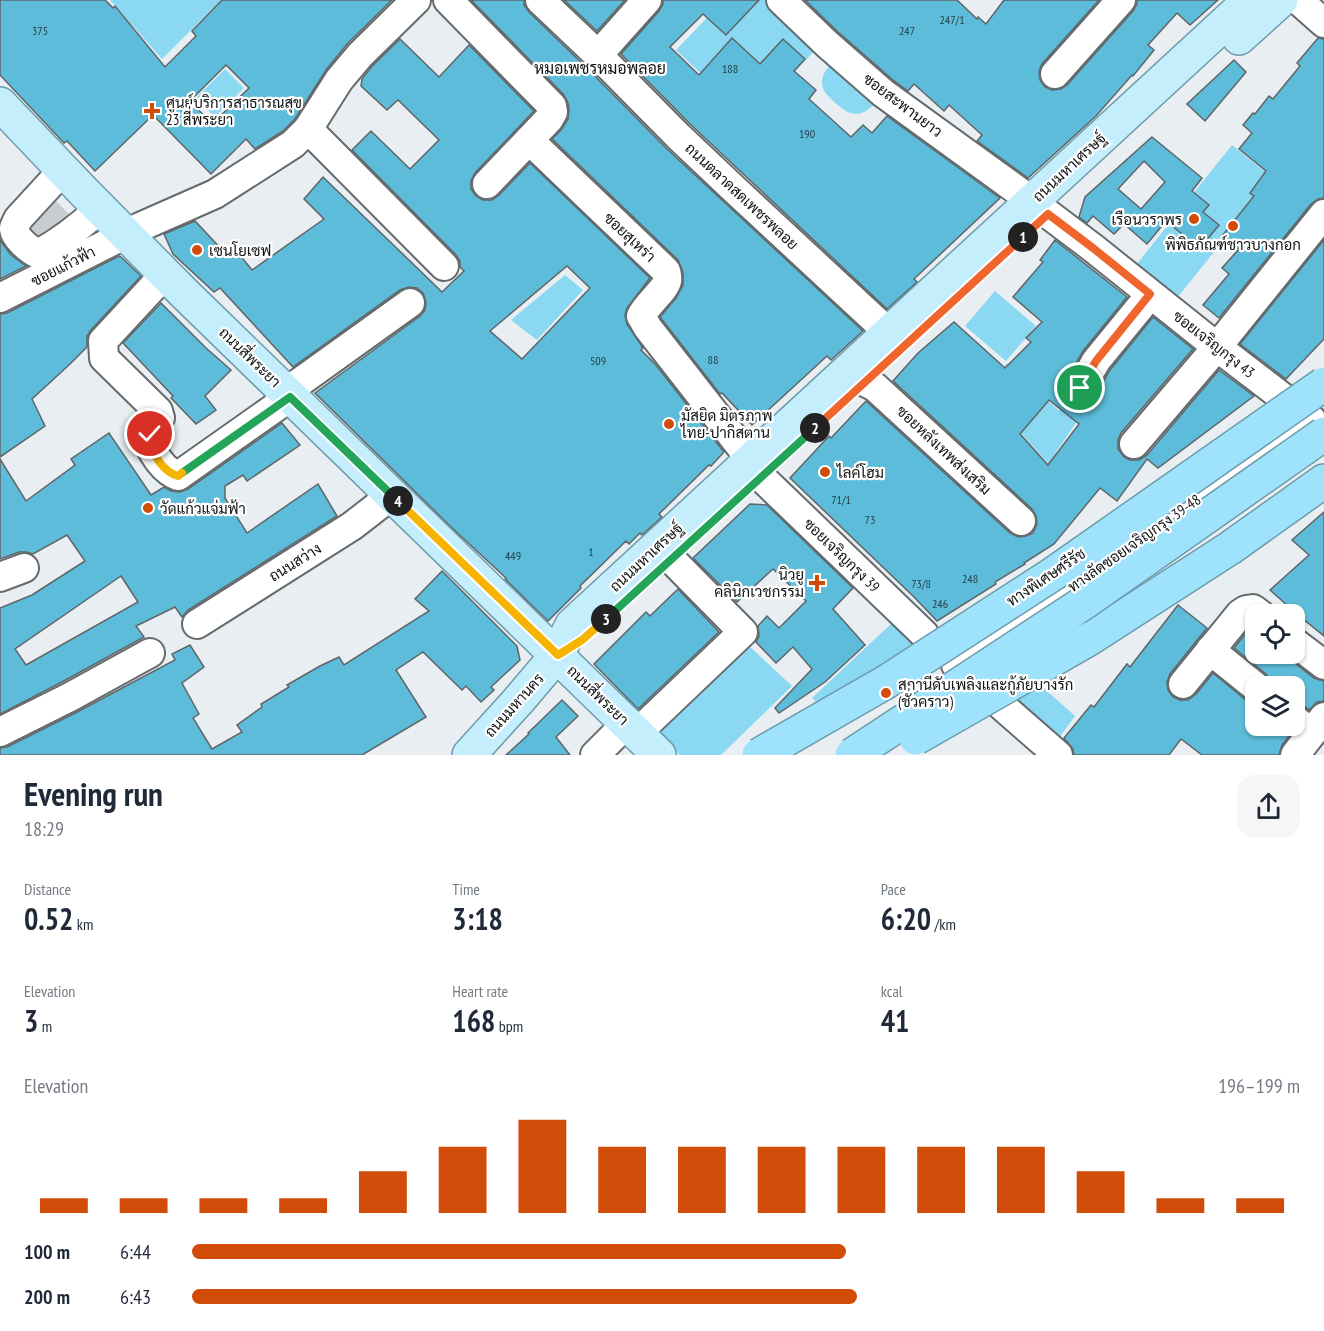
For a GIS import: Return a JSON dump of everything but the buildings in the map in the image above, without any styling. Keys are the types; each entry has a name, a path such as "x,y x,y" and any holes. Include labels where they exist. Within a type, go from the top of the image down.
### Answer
{"highway":[{"name":"ทางพิเศษศรีรัช","path":"759,755 886,682 1043,580 1324,384"},
{"path":"852,755 1085,602 1320,428"},
{"path":"882,755 1098,633 1230,548 1324,480"}],"main road":[{"name":"ถนนมหาเศรษฐ์","path":"1040,207 1250,0"},
{"name":"ถนนมหาเศรษฐ์","path":"558,655 582,640 671,559 756,469 1040,207 1281,0"},
{"name":"ถนนสี่พระยา","path":"0,105 126,235 641,737"},
{"name":"ถนนมหาเศรษฐ์","path":"558,655 572,626 756,469 865,382 896,339"},
{"name":"ถนนมหานคร","path":"469,755 558,655"}],"street":[{"name":"ซอยแก้วฟ้า","path":"0,298 126,235 215,194 293,144 308,129 339,80 360,55 416,0"},
{"path":"448,0 552,106 553,112 549,119 487,184"},
{"name":"ถนนตลาดสดเพชรพลอย","path":"540,0 598,54 678,136 896,339"},
{"path":"598,54 647,0"},
{"name":"ซอยสะพานยาว","path":"781,0 883,93 1040,207"},
{"path":"1055,74 1121,0"},
{"path":"1298,0 1324,23"},
{"path":"308,129 444,266"},
{"name":"ซอยสุเหร่า","path":"529,140 666,271 667,281 664,287 644,309 641,316 756,469"},
{"path":"63,170 45,224 77,229 100,208"},
{"name":"ซอยเจริญกรุง 43","path":"1040,207 1320,428"},
{"path":"1134,444 1217,347 1324,214"},
{"path":"167,275 153,286 103,341 103,349 104,358 158,411 160,418 147,441 156,458 171,474 178,476 410,303"},
{"path":"1080,388 1096,361 1150,294"},
{"name":"ซอยหลังเทพส่งเสริม","path":"865,382 875,387 1021,521"},
{"name":"ทางลัดซอยเจริญกรุง 39-48","path":"956,665 1138,541 1320,428"},
{"name":"ซอยเจริญกรุง 39","path":"756,469 924,634"},
{"name":"ถนนสว่าง","path":"196,624 352,526 392,495"},
{"path":"595,755 641,737 743,632 671,559"},
{"path":"1183,684 1245,611"},
{"path":"1210,650 1245,678"},
{"path":"1305,650 1324,665"},
{"path":"0,732 150,653"},
{"path":"1003,706 1058,755"}],"shaded area":[{"path":"110,0 221,0 162,59"},
{"path":"724,0 767,0 817,48 750,120 676,50"},
{"path":"833,62 877,102 871,108 854,114 844,110 827,94 822,83 823,77"},
{"path":"225,69 244,88 215,117 196,98"},
{"name":"พิพิธภัณฑ์ชาวบางกอก","path":"1232,145 1312,210 1260,274 1222,242 1177,298 1136,265"},
{"path":"565,275 583,290 537,340 511,320"},
{"path":"995,291 1036,326 1006,361 965,326"},
{"path":"1007,363 1059,411 1065,406 1078,420 1054,455 1099,489 1086,505 1009,420 971,407"},
{"path":"892,623 917,649 826,711 812,698"},
{"path":"748,645 792,686 721,755 680,755 647,724"},
{"path":"1040,685 1075,716 1059,738 1017,699"}],"tunnel":[{"path":"44,209 61,226"},
{"path":"30,224 46,241"}],"place":[{"name":"ศูนย์บริการสาธารณสุข 23 สี่พระยา","path":"152,111"},
{"name":"เรือนวราพร","path":"1194,219"},
{"name":"พิพิธภัณฑ์ชาวบางกอก","path":"1233,226"},
{"name":"เซนโยเซฟ","path":"197,250"},
{"name":"มัสยิด มิตรภาพ ไทย-ปากิสตาน","path":"669,424"},
{"name":"ไลค์โฮม","path":"825,472"},
{"name":"วัดแก้วแจ่มฟ้า","path":"148,508"},
{"name":"นิวยู คลินิกเวชกรรม","path":"817,583"},
{"name":"สถานีดับเพลิงและกู้ภัยบางรัก (ชั่วคราว)","path":"886,693"}],"district":[{"name":"หมอเพชรหมอพลอย","path":"600,68"}],"route":[{"path":"150,434 147,441 156,458 171,474 178,476 290,397 558,655 582,640 1048,214 1150,294 1096,361 1080,388"}]}
